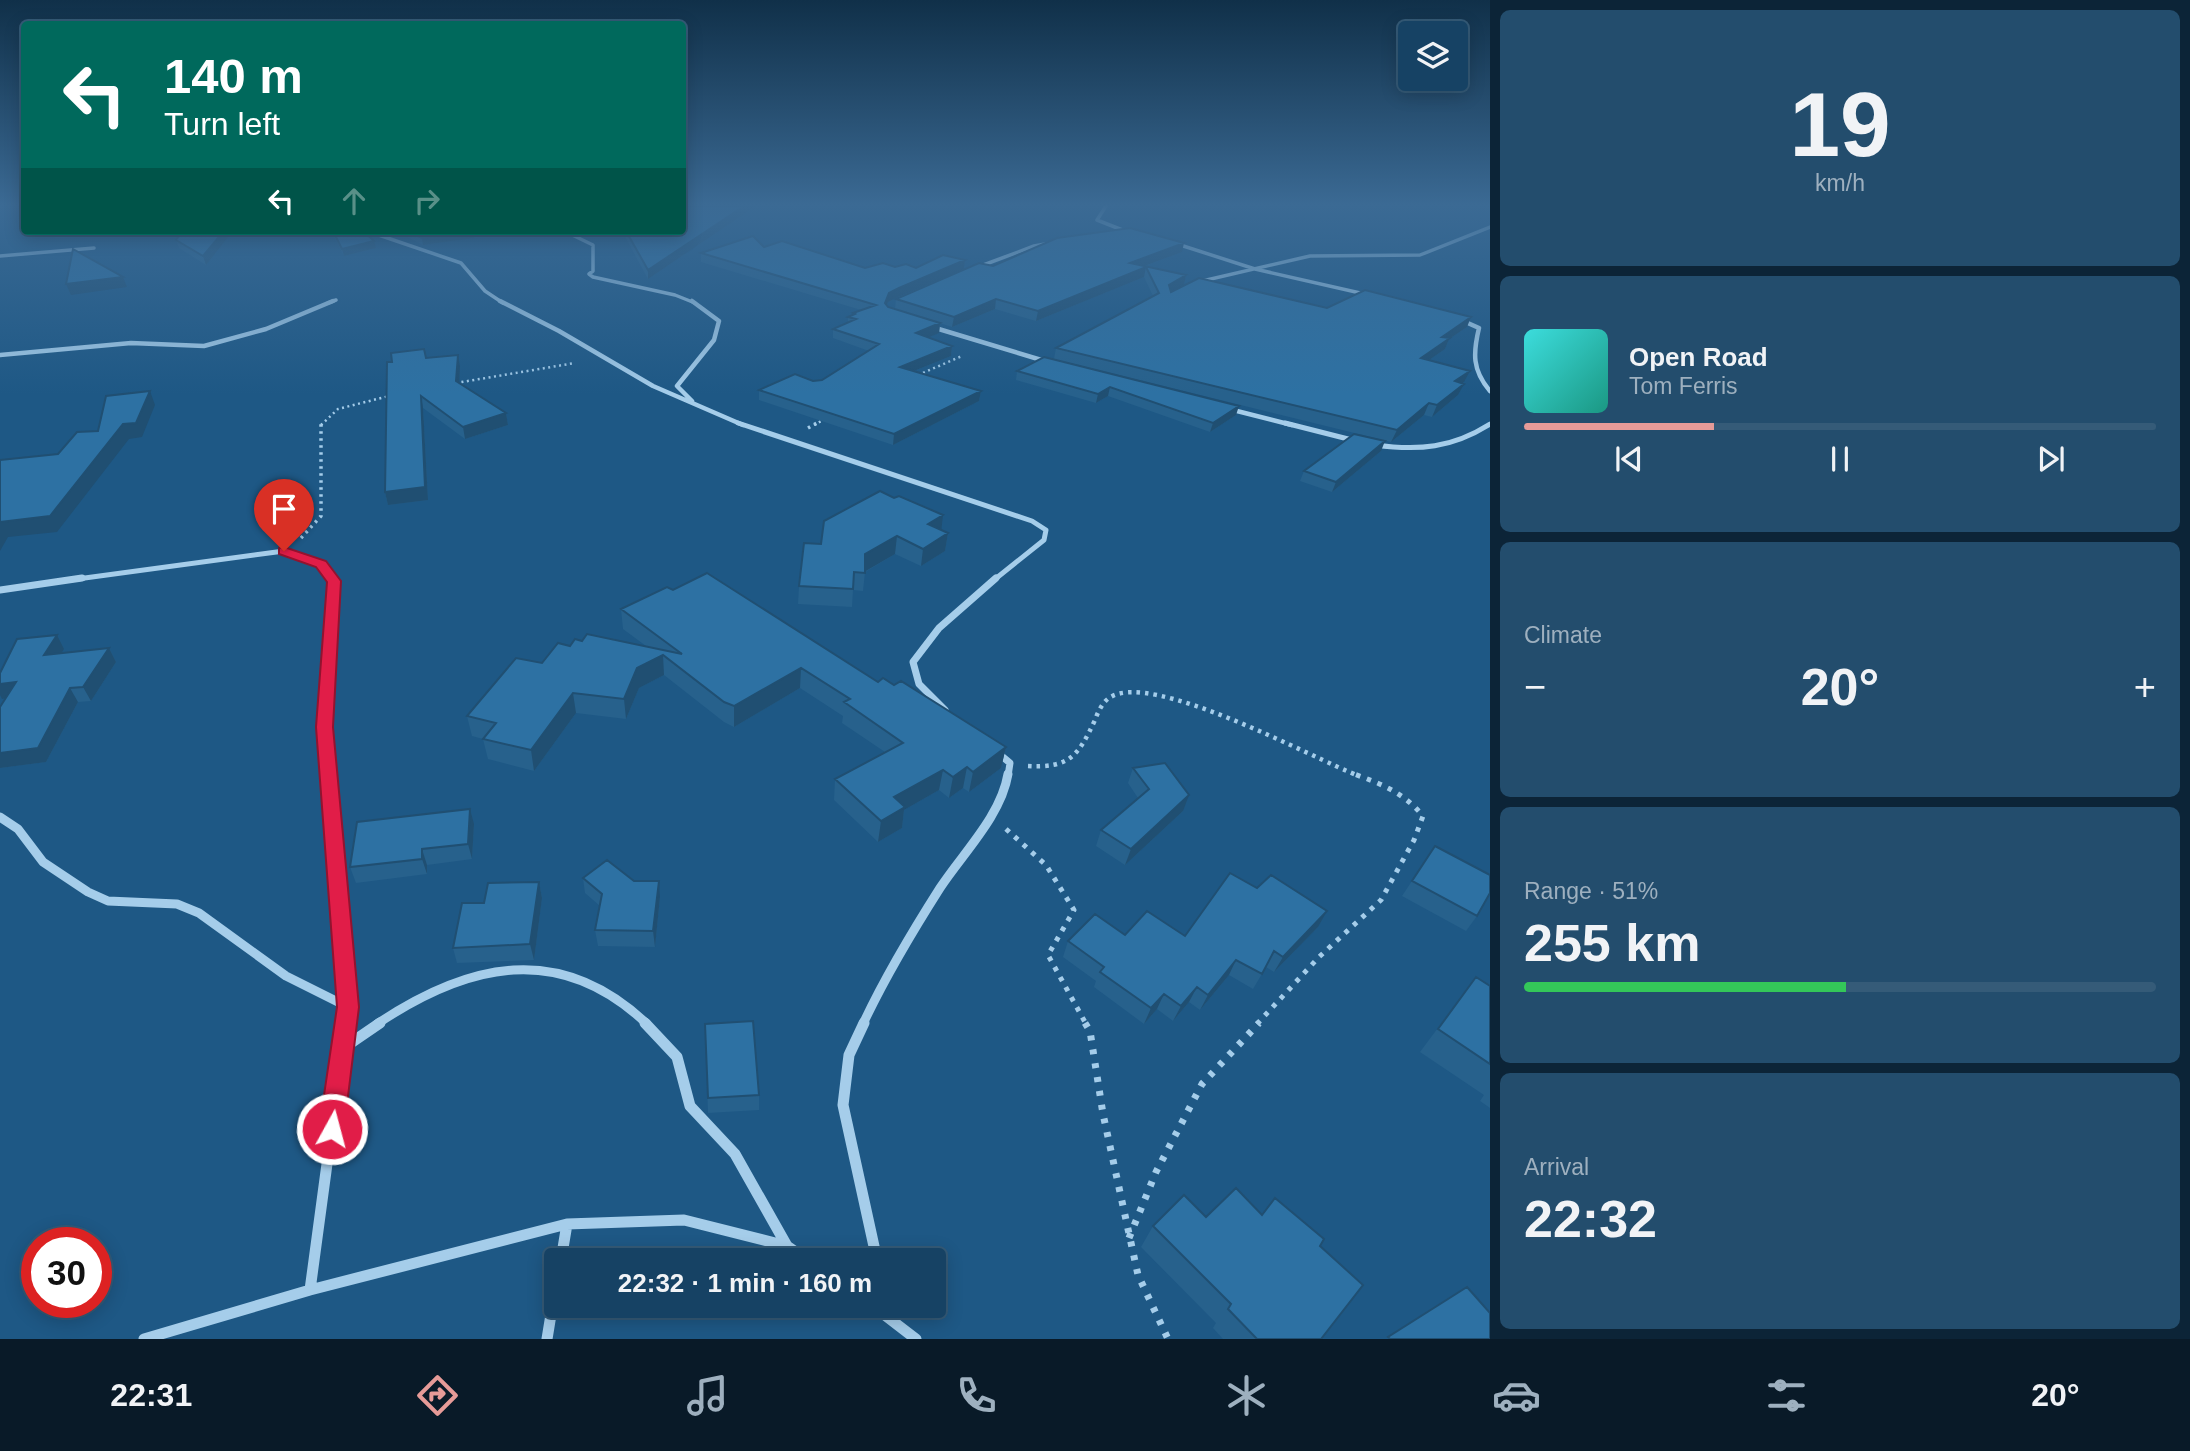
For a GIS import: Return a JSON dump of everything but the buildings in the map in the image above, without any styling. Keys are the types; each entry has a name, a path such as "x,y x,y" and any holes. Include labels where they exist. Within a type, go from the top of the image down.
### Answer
{"street":[{"path":"469,268 486,292 570,337 646,383 785,440 984,504 1032,521 1046,530 1044,540 948,620 922,646 913,662 919,684 954,720"},
{"path":"593,268 589,274 593,277 629,288 683,295 708,310 719,321 715,339 682,373 677,386 697,406"},
{"path":"966,272 975,268"},
{"path":"1188,290 1198,282 1255,269 1380,298"},
{"path":"0,355 131,344 204,345 266,329 336,300"},
{"path":"1455,319 1479,328 1471,357 1475,373 1490,391"},
{"path":"924,325 1056,365"},
{"path":"1219,407 1366,443 1422,451 1461,441 1490,424"},
{"path":"0,590 200,560 284,551 321,564 334,581 325,727 348,1007 310,1290"},
{"path":"874,1248 843,1105 849,1055 880,987 940,888 1005,794 1010,763 993,749"},
{"path":"0,817 18,829 43,862 88,892 108,901 177,904 199,913 286,976 348,1007"},
{"path":"342,1049 404,1006 455,982 492,971 540,971 582,981 615,999 648,1025 679,1059 691,1111 730,1146 787,1246"},
{"path":"144,1339 310,1290 567,1224 684,1220 790,1248"},
{"path":"563,1248 567,1224"},
{"path":"547,1339 550,1318"},
{"path":"895,1318 916,1339"}],"path":[{"path":"908,379 990,345"},
{"path":"444,386 603,358"},
{"path":"284,551 315,526 321,516 321,423 338,409 392,395"},
{"path":"785,440 828,417"},
{"path":"1010,763 1033,767 1064,764 1084,745 1105,701 1112,695 1122,691 1157,695 1210,712 1391,788 1411,801 1423,817 1415,840 1381,900 1319,957 1202,1084 1156,1172 1129,1238"},
{"path":"989,820 1023,839 1060,881 1074,910 1048,955 1090,1031 1102,1114 1138,1275 1168,1339"}],"route":[{"path":"284,551 321,564 334,581 325,727 348,1007 332,1129"}]}
